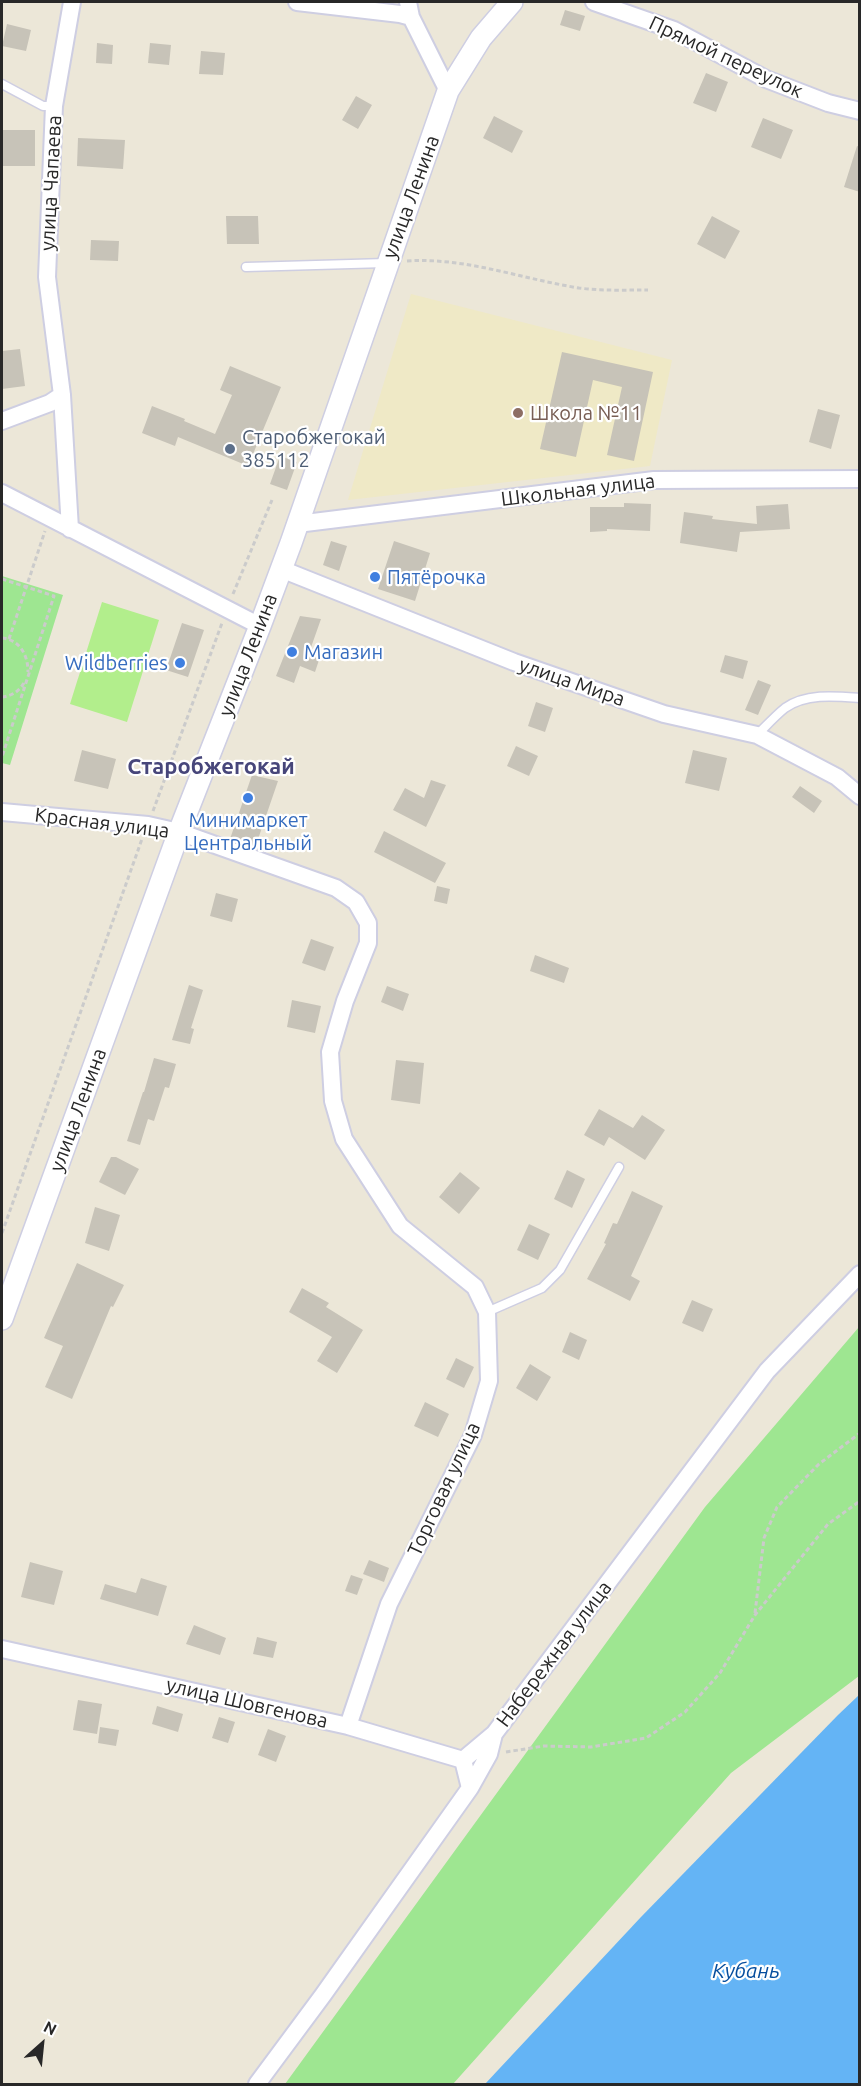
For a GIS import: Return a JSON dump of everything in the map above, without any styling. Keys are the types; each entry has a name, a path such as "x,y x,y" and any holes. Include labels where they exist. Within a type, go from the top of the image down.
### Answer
{"street":[{"name":"улица Чапаева","path":"70,529 62,395 46,278 54,106 72,2"},
{"path":"297,2 400,14 409,9 448,91"},
{"name":"улица Ленина","path":"2,1319 179,832 281,569 448,91 481,38 512,2"},
{"name":"Прямой переулок","path":"594,2 674,30 777,83 828,103 860,111"},
{"path":"2,421 50,403 62,395"},
{"name":"Школьная улица","path":"297,524 654,480 860,479"},
{"path":"2,493 260,626"},
{"name":"улица Мира","path":"281,569 514,662 664,714 757,735 837,777 860,796"},
{"name":"Красная улица","path":"2,812 148,825 179,832 336,888"},
{"name":"Торговая улица","path":"336,888 356,902 368,923 368,943 345,1001 330,1052 333,1101 344,1139 400,1226 475,1287 487,1312 489,1381 473,1435 388,1604 348,1726"},
{"name":"Набережная улица","path":"257,2085 470,1788 489,1754 494,1734 767,1371 860,1274"},
{"name":"улица Шовгенова","path":"2,1649 348,1726 463,1760"},
{"path":"470,1788 463,1760 494,1734"}],"lane":[{"path":"2,84 43,106 54,106"},
{"path":"246,267 387,263"},
{"path":"757,735 786,707 810,698 836,696 860,698"},
{"path":"487,1312 542,1288 560,1270 619,1167"}],"path":[{"path":"387,263 425,260 474,266 580,288 648,290"},
{"path":"2,1233 227,609 272,500"},
{"path":"9,639 50,518"},
{"path":"2,579 54,596 2,757"},
{"path":"2,638 9,639 21,647 28,660 28,675 21,688 9,696 2,697"},
{"path":"755,1615 764,1538 777,1506 819,1464 860,1433"},
{"path":"489,1754 544,1746 591,1747 646,1738 685,1712 720,1673 755,1615 828,1524 860,1501"}],"shaded area":[{"name":"Школа №11","path":"411,294 672,360 650,466 348,500"}],"green space":[{"path":"2,576 63,595 10,765 2,763"},
{"path":"102,602 159,620 127,722 70,704"},
{"path":"859,1327 859,1676 731,1773 453,2084 285,2084 705,1507"}],"water":[{"name":"Кубань","path":"859,1695 859,2084 485,2084 641,1917"}],"building":[{"path":"565,10 585,16 580,31 560,25"},
{"path":"7,24 31,30 26,51 2,46"},
{"path":"97,43 113,45 112,64 96,63"},
{"path":"150,43 171,45 169,65 148,63"},
{"path":"201,51 225,53 223,75 199,74"},
{"path":"706,73 728,82 716,112 693,103"},
{"path":"356,96 372,105 358,129 342,120"},
{"path":"494,116 523,131 512,153 483,138"},
{"path":"763,118 793,130 781,159 751,147"},
{"path":"2,130 35,130 35,166 2,166"},
{"path":"78,138 125,140 123,169 77,166"},
{"path":"857,146 860,147 860,192 844,187"},
{"path":"226,216 258,216 259,244 227,244"},
{"path":"712,216 740,231 725,259 697,244"},
{"path":"91,240 119,241 118,261 90,260"},
{"path":"20,349 25,386 2,389 2,351"},
{"path":"562,352 653,372 634,461 607,455 622,387 593,380 576,457 540,449"},
{"path":"230,366 281,387 248,466 178,437 175,446 142,433 152,406 215,434 232,395 220,390"},
{"path":"818,409 840,415 831,449 809,442"},
{"path":"280,456 297,462 287,490 270,484"},
{"path":"624,503 651,504 650,531 607,529 607,531 590,532 590,507 624,507"},
{"path":"788,504 790,529 740,532 737,552 680,543 684,512 713,516 712,519 757,524 756,506"},
{"path":"331,541 347,546 339,571 323,565"},
{"path":"394,541 430,553 415,601 378,589"},
{"path":"300,616 321,619 309,653 320,657 315,672 300,666 294,683 276,676"},
{"path":"182,623 204,630 188,677 166,670"},
{"path":"725,655 748,661 743,679 720,672"},
{"path":"758,680 771,685 758,715 745,710"},
{"path":"536,702 553,708 545,732 528,726"},
{"path":"516,746 538,756 529,776 507,766"},
{"path":"82,750 116,759 108,789 74,781"},
{"path":"693,750 727,758 719,791 685,783"},
{"path":"252,775 278,781 255,848 230,839"},
{"path":"431,780 446,785 426,827 393,810 405,788 424,798"},
{"path":"800,786 822,801 814,813 792,797"},
{"path":"384,831 446,863 435,883 374,852"},
{"path":"437,886 450,889 447,904 434,901"},
{"path":"216,893 238,899 232,922 210,916"},
{"path":"311,939 334,947 325,971 302,963"},
{"path":"535,955 569,968 564,983 530,971"},
{"path":"189,985 203,990 191,1028 194,1029 190,1044 172,1040"},
{"path":"387,986 409,994 403,1011 381,1002"},
{"path":"292,1000 321,1006 315,1033 287,1027"},
{"path":"154,1058 176,1064 169,1088 165,1087 154,1121 148,1119 140,1145 127,1141"},
{"path":"396,1060 424,1063 420,1104 391,1100"},
{"path":"599,1109 633,1128 642,1115 665,1130 645,1160 609,1137 604,1146 584,1135"},
{"path":"111,1157 116,1157 139,1169 125,1195 99,1182"},
{"path":"567,1170 585,1179 572,1208 554,1199"},
{"path":"460,1172 480,1188 459,1214 439,1197"},
{"path":"632,1191 663,1206 631,1276 640,1281 630,1301 587,1279 606,1244 604,1243 613,1223 617,1224"},
{"path":"95,1207 120,1215 109,1251 85,1243"},
{"path":"529,1224 550,1234 538,1260 517,1250"},
{"path":"77,1263 124,1285 113,1307 111,1306 72,1399 45,1387 63,1346 44,1338"},
{"path":"302,1288 329,1303 326,1307 363,1330 337,1373 317,1361 332,1337 289,1312"},
{"path":"692,1300 713,1309 703,1332 682,1323"},
{"path":"570,1332 587,1340 579,1360 562,1352"},
{"path":"456,1358 474,1367 464,1388 446,1379"},
{"path":"530,1364 551,1377 537,1401 516,1388"},
{"path":"425,1402 449,1414 438,1437 414,1426"},
{"path":"369,1560 389,1568 384,1582 363,1574"},
{"path":"30,1562 63,1571 54,1605 21,1597"},
{"path":"351,1575 363,1579 357,1595 345,1591"},
{"path":"141,1578 167,1586 158,1616 100,1599 105,1584 136,1593"},
{"path":"194,1625 226,1638 220,1655 186,1644"},
{"path":"257,1637 277,1642 273,1658 253,1654"},
{"path":"78,1700 102,1704 97,1734 73,1730"},
{"path":"157,1706 183,1714 178,1732 152,1724"},
{"path":"219,1717 235,1722 228,1743 212,1738"},
{"path":"100,1727 119,1730 116,1746 98,1743"},
{"path":"268,1729 286,1736 276,1762 258,1755"}],"place":[{"name":"Школа №11","path":"518,413"},
{"name":"Старобжегокай 385112","path":"230,449"},
{"name":"Пятёрочка","path":"375,577"},
{"name":"Магазин","path":"292,652"},
{"name":"Wildberries","path":"180,663"},
{"name":"Минимаркет Центральный","path":"248,798"}],"district":[{"name":"Старобжегокай","path":"211,767"}]}
